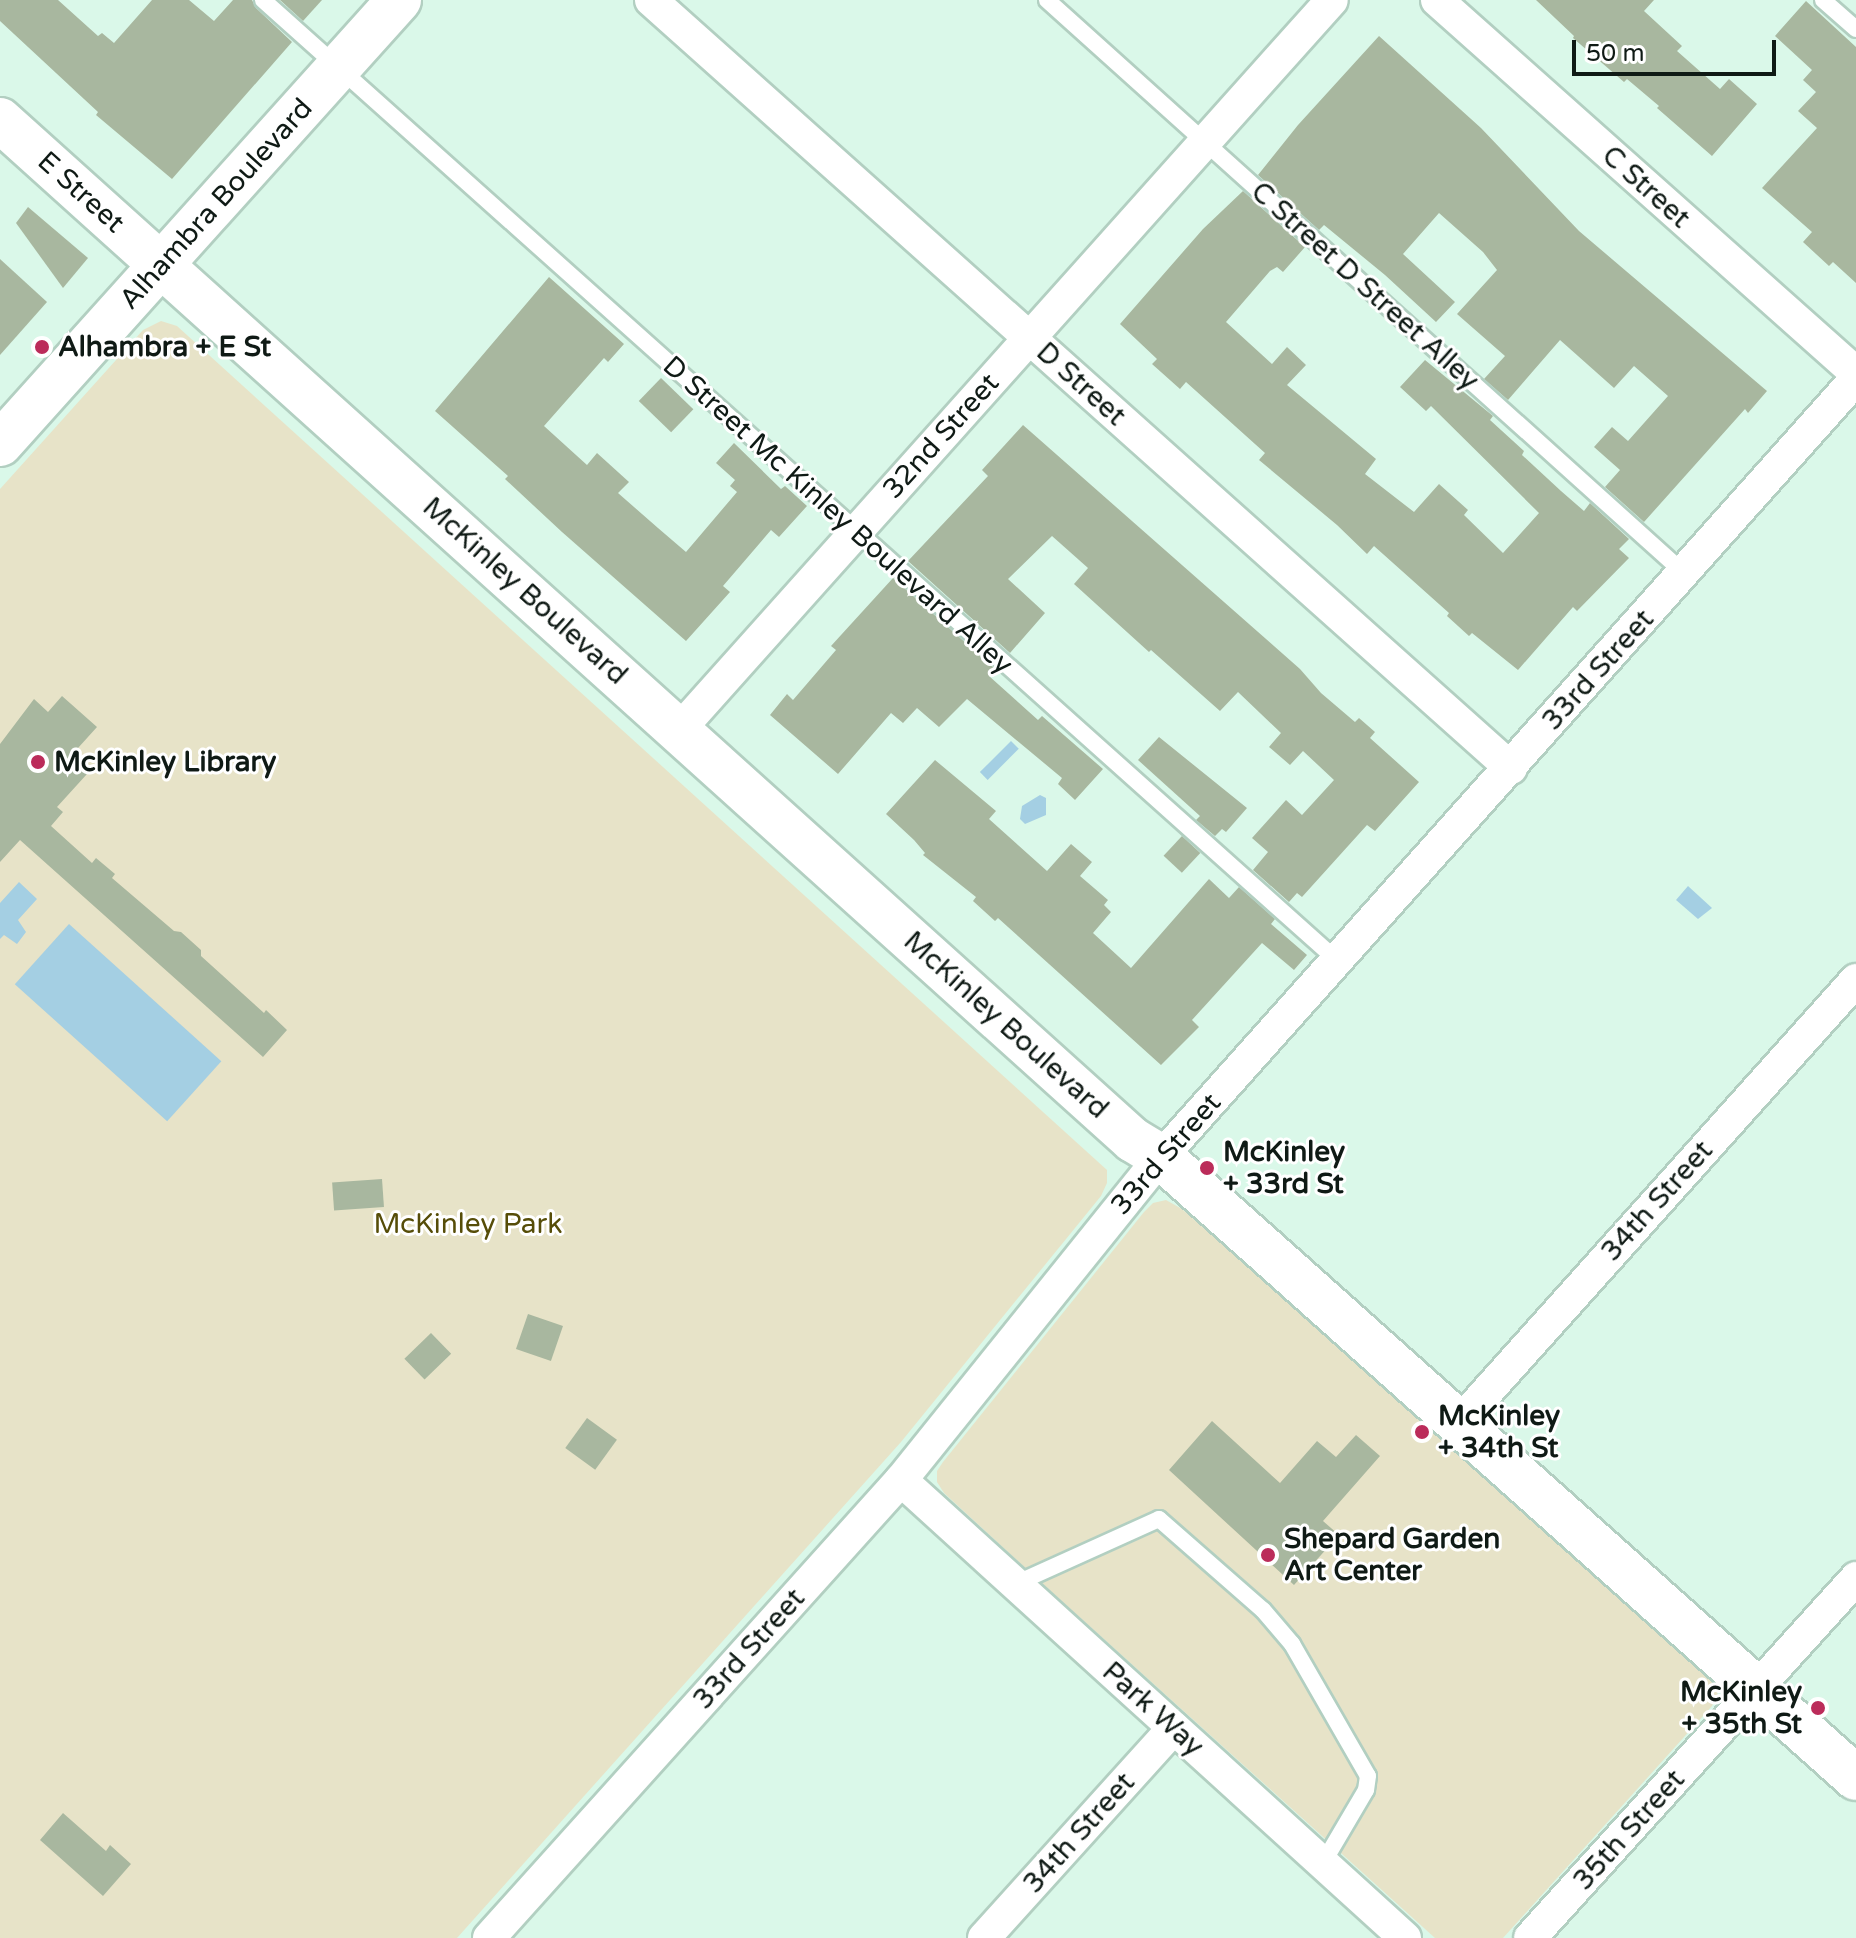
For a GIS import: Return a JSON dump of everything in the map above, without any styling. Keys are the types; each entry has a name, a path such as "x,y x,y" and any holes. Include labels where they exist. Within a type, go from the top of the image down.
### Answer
{"street":[{"name":"Alhambra Boulevard","path":"0,444 399,0"},
{"name":"D Street","path":"651,0 1511,768"},
{"name":"32nd Street","path":"679,730 1332,0"},
{"name":"C Street","path":"1437,0 1856,373"},
{"name":"E Street","path":"0,120 162,265"},
{"name":"McKinley Boulevard","path":"162,265 1133,1140 1161,1157 1856,1778"},
{"name":"33rd Street","path":"489,1938 901,1480 1161,1157 1856,379"},
{"name":"34th Street","path":"1459,1423 1856,980"},
{"name":"Park Way","path":"901,1480 1405,1938"},
{"name":"35th Street","path":"1530,1938 1856,1578"},
{"name":"34th Street","path":"984,1938 1174,1728"}],"lane":[{"name":"D Street Mc Kinley Boulevard Alley","path":"263,0 1338,961"},
{"name":"C Street D Street Alley","path":"1047,0 1684,573"},
{"path":"1823,0 1856,29"},
{"path":"1015,1584 1159,1519 1263,1610 1292,1644 1368,1776 1366,1790 1323,1863"}],"green space":[{"name":"McKinley Park","path":"161,321 177,326 1107,1170 1107,1183 1101,1196 901,1442 457,1938 0,1938 0,489 143,330"},
{"path":"1166,1200 1182,1209 1708,1672 1716,1684 1718,1696 1712,1706 1503,1938 1435,1938 1034,1576 944,1493 937,1482 937,1471 943,1462 1144,1212 1153,1203"}],"water":[{"path":"1011,741 1019,749 988,780 980,772"},
{"path":"1040,795 1046,798 1046,815 1025,824 1020,819 1022,806"},
{"path":"19,882 37,899 18,920 26,932 17,944 4,935 0,939 0,903"},
{"path":"1688,886 1712,908 1698,919 1676,900"},
{"path":"69,924 221,1061 167,1121 15,984"}],"building":[{"path":"0,0 58,0 98,36 102,33 114,43 152,0 189,0 214,21 233,0 252,0 256,8 292,42 172,179 96,115 98,112 0,21"},
{"path":"280,0 322,0 303,21"},
{"path":"1536,0 1654,0 1644,11 1682,46 1677,51 1720,89 1729,79 1757,104 1712,156 1657,108 1659,106 1627,79 1624,82 1573,38"},
{"path":"1806,1 1856,47 1856,283 1833,262 1829,266 1803,242 1812,232 1762,188 1817,128 1798,111 1816,92 1803,80 1812,70 1775,36"},
{"path":"1379,36 1481,128 1579,231 1767,391 1748,413 1745,409 1644,522 1605,487 1620,470 1594,447 1612,427 1628,441 1668,396 1634,366 1614,388 1560,340 1508,400 1484,379 1505,356 1457,314 1497,270 1483,252 1439,213 1403,254 1455,302 1436,322 1385,275 1324,225 1319,230 1258,175 1298,125"},
{"path":"1243,191 1305,247 1283,272 1277,267 1270,271 1226,322 1272,364 1287,347 1306,365 1287,385 1376,459 1365,474 1414,512 1439,484 1468,510 1464,515 1503,553 1539,513 1431,406 1426,411 1400,387 1425,360 1493,416 1490,420 1561,491 1584,511 1590,503 1629,539 1619,549 1629,558 1577,611 1573,607 1518,670 1472,633 1469,636 1447,616 1449,613 1374,546 1367,554 1259,460 1265,453 1186,382 1180,389 1152,364 1157,359 1120,324 1203,229"},
{"path":"28,207 88,258 63,288 16,223"},
{"path":"0,259 47,302 0,355"},
{"path":"549,277 624,344 608,362 604,358 544,426 587,465 597,453 629,482 618,493 686,552 737,492 730,486 735,480 716,463 734,443 781,489 785,486 807,506 779,537 771,530 723,586 730,592 686,641 562,532 505,479 508,476 435,411"},
{"path":"661,378 693,409 671,432 639,401"},
{"path":"1023,425 1300,669 1321,693 1355,722 1359,718 1375,732 1370,738 1419,782 1375,831 1367,825 1302,897 1297,893 1289,902 1253,870 1268,852 1252,838 1286,800 1302,815 1334,780 1303,751 1290,765 1269,747 1281,733 1238,692 1220,711 1151,650 1149,652 1074,584 1088,568 1052,536 1008,579 1045,613 1010,653 908,561 988,476 982,470"},
{"path":"893,578 995,669 989,676 1038,720 1042,716 1103,769 1075,800 1058,784 1062,778 967,699 939,727 917,708 903,723 891,713 838,774 770,715 787,694 793,700 836,650 831,646"},
{"path":"62,696 97,727 69,758 87,774 57,807 63,812 51,826 92,863 96,858 115,874 112,878 174,931 181,932 201,950 201,956 287,1030 263,1057 20,840 0,862 0,744 34,699 48,712"},
{"path":"1159,737 1247,808 1226,832 1222,829 1215,836 1196,820 1200,816 1138,760"},
{"path":"935,760 996,811 989,819 1047,871 1071,844 1092,862 1080,876 1108,900 1104,905 1111,912 1093,933 1131,968 1209,879 1229,898 1239,887 1275,919 1271,924 1307,955 1294,970 1262,943 1192,1020 1199,1027 1161,1065 998,918 995,921 973,901 976,897 923,855 925,853 914,840 886,814"},
{"path":"1182,836 1200,853 1182,873 1164,856"},
{"path":"382,1179 384,1207 334,1210 332,1182"},
{"path":"528,1314 563,1326 551,1361 516,1349"},
{"path":"431,1333 451,1354 425,1380 404,1359"},
{"path":"587,1418 617,1440 595,1470 565,1448"},
{"path":"1212,1421 1280,1483 1317,1441 1336,1457 1356,1435 1380,1456 1323,1521 1339,1535 1294,1585 1169,1470"},
{"path":"63,1813 106,1851 110,1845 131,1864 103,1896 40,1840"}],"place":[{"name":"Alhambra + E St","path":"42,347"},
{"name":"McKinley Library","path":"38,762"},
{"name":"McKinley + 33rd St","path":"1207,1168"},
{"name":"McKinley + 34th St","path":"1422,1432"},
{"name":"Shepard Garden Art Center","path":"1268,1555"},
{"name":"McKinley + 35th St","path":"1818,1708"}]}
